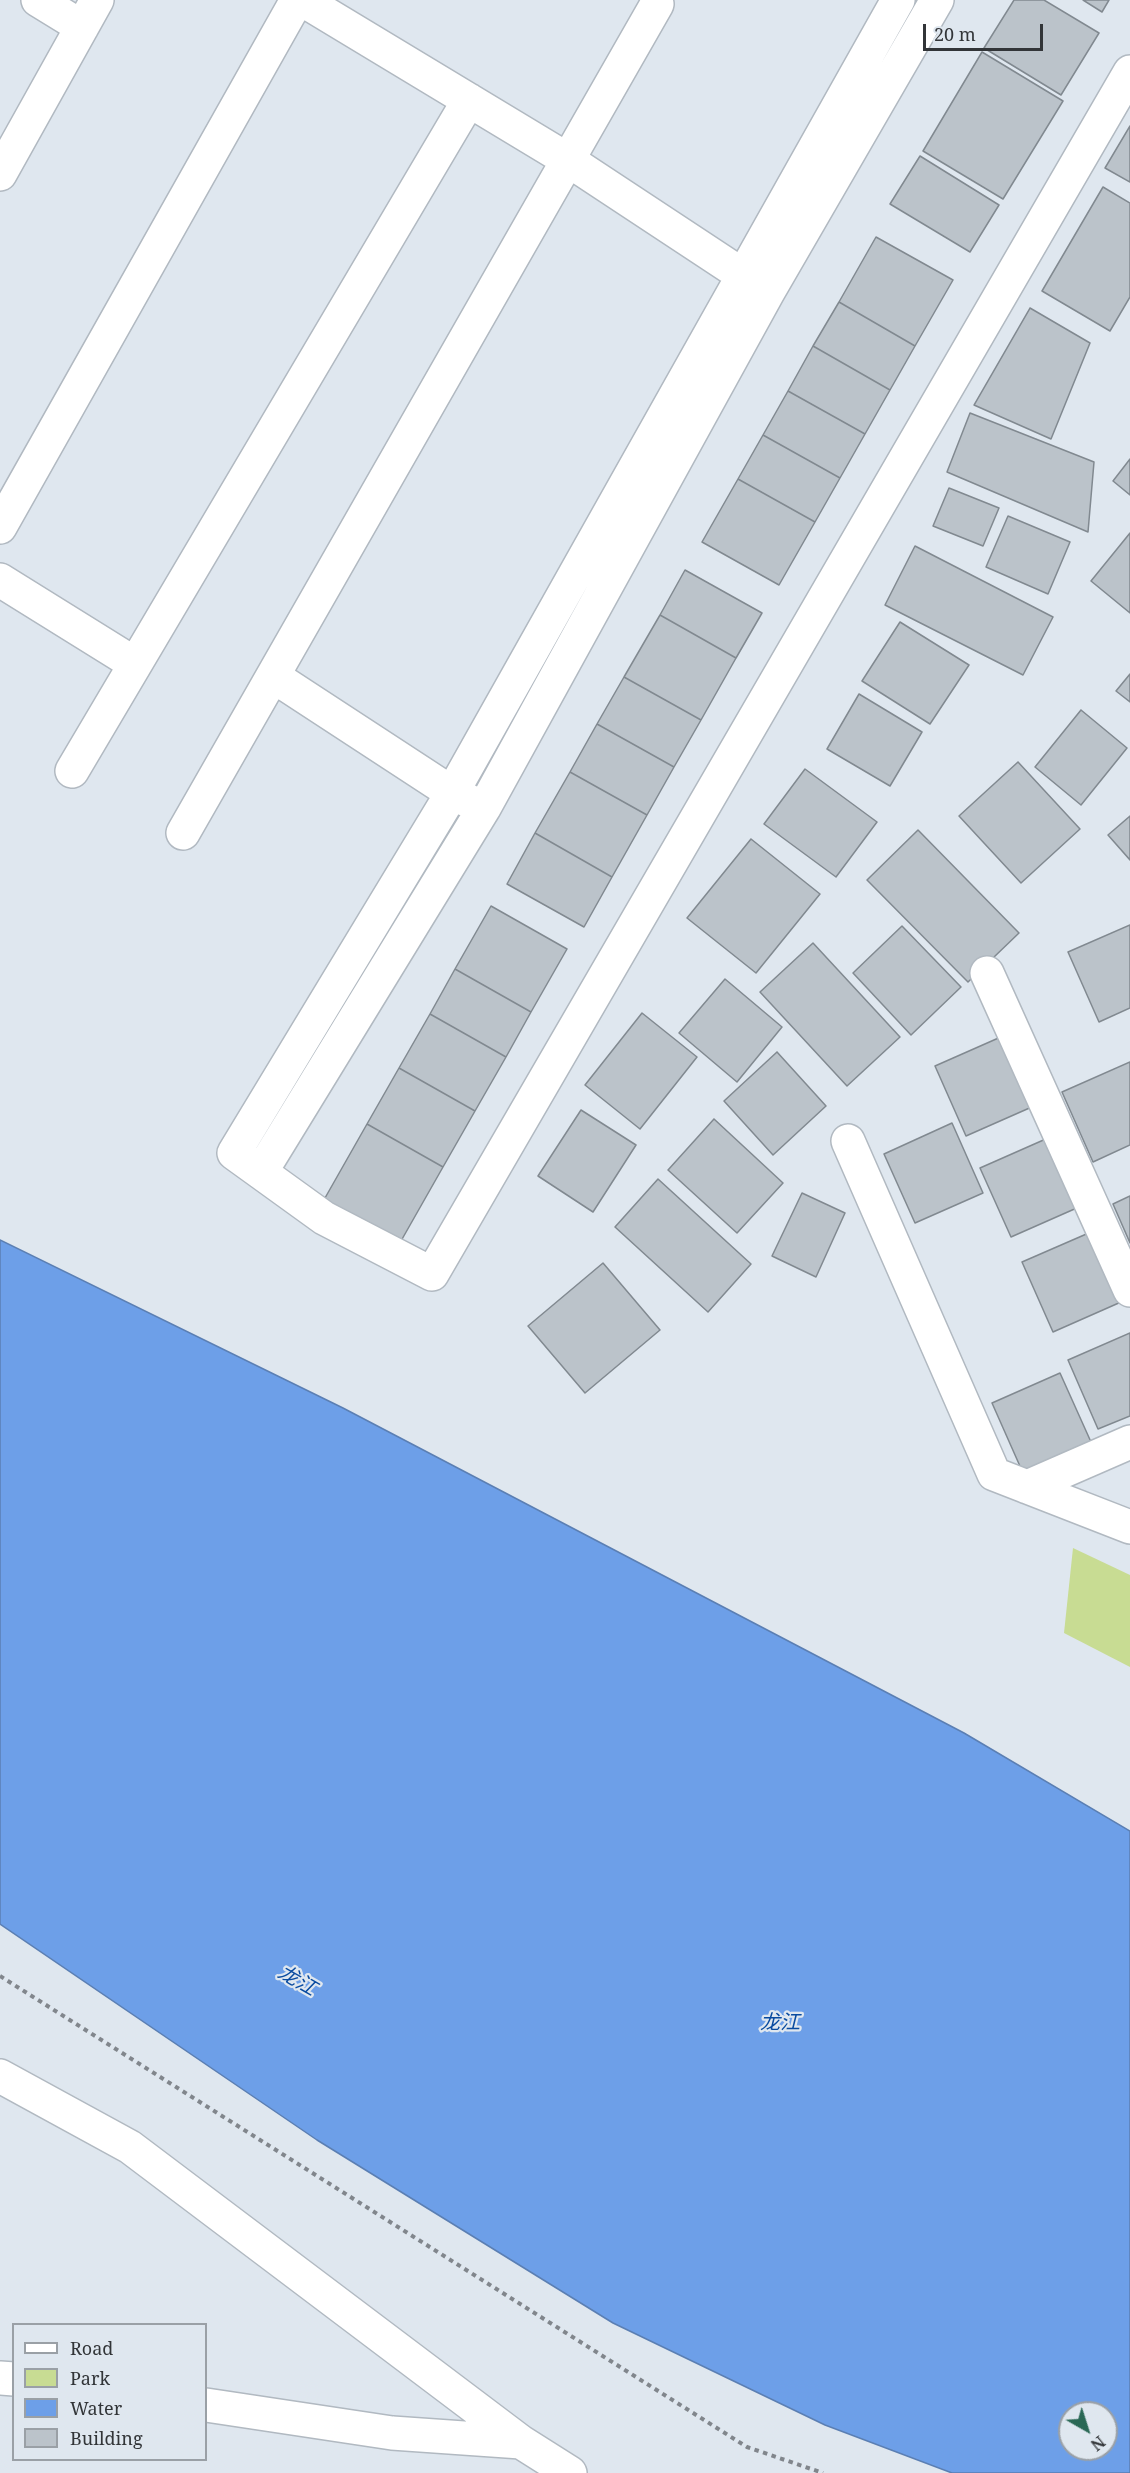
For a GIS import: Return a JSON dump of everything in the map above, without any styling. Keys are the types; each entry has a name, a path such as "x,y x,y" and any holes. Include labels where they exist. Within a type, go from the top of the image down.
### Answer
{"street":[{"path":"0,174 90,13 38,0"},
{"path":"0,527 297,0"},
{"path":"303,0 568,160 756,284"},
{"path":"261,1172 484,808 756,284 898,0"},
{"path":"937,0 756,284 234,1153 324,1218 432,1274 1130,72"},
{"path":"183,833 657,4"},
{"path":"72,771 469,100"},
{"path":"0,580 135,664"},
{"path":"273,676 452,793 484,808"},
{"path":"987,973 1130,1290"},
{"path":"848,1141 994,1474 1130,1527"},
{"path":"1027,1487 1130,1442"},
{"path":"0,2076 130,2147 521,2442 570,2473"},
{"path":"207,2405 392,2433 521,2442"}],"path":[{"path":"0,1976 747,2448 824,2473"}],"green space":[{"path":"1073,1548 1130,1575 1130,1667 1064,1633"}],"water":[{"name":"龙江","path":"0,1240 343,1408 964,1733 1130,1831 1130,2473 952,2473 825,2425 613,2323 317,2140 0,1924"}],"building":[{"path":"1014,0 1044,0 1099,33 1061,95 984,48"},
{"path":"1083,0 1109,0 1102,12"},
{"path":"982,52 1063,101 1003,199 923,151"},
{"path":"1130,126 1130,182 1105,168"},
{"path":"920,156 999,205 970,252 890,204"},
{"path":"1103,187 1130,203 1130,297 1110,331 1042,291"},
{"path":"876,237 953,280 915,346 839,302"},
{"path":"839,302 915,346 890,390 813,346"},
{"path":"1030,308 1090,343 1051,439 974,405"},
{"path":"813,346 890,390 865,434 788,391"},
{"path":"788,391 865,434 840,478 763,435"},
{"path":"970,413 1094,462 1088,532 947,472"},
{"path":"763,435 840,478 815,522 738,479"},
{"path":"1130,459 1130,495 1113,481"},
{"path":"738,479 815,522 779,585 702,542"},
{"path":"949,488 999,508 983,546 933,526"},
{"path":"1008,516 1070,542 1048,594 986,567"},
{"path":"1130,533 1130,613 1091,581"},
{"path":"915,546 1053,617 1023,675 885,605"},
{"path":"685,570 762,613 736,658 660,615"},
{"path":"660,615 736,658 701,720 624,677"},
{"path":"900,622 969,665 930,724 862,681"},
{"path":"1130,674 1130,702 1116,691"},
{"path":"624,677 701,720 674,767 597,724"},
{"path":"859,694 922,732 890,786 827,749"},
{"path":"1081,710 1127,748 1081,805 1035,767"},
{"path":"597,724 674,767 647,815 570,772"},
{"path":"1018,762 1080,829 1021,883 959,816"},
{"path":"805,769 877,822 836,877 764,824"},
{"path":"570,772 647,815 612,877 535,833"},
{"path":"1130,816 1130,860 1108,835"},
{"path":"918,830 1019,933 968,982 867,880"},
{"path":"535,833 612,877 584,927 507,884"},
{"path":"751,839 820,894 756,973 687,918"},
{"path":"491,906 567,949 531,1012 455,969"},
{"path":"1130,925 1130,1008 1099,1022 1068,952"},
{"path":"902,926 961,987 911,1035 853,973"},
{"path":"813,943 900,1037 847,1086 760,992"},
{"path":"455,969 531,1012 506,1057 430,1014"},
{"path":"725,979 782,1027 737,1082 679,1033"},
{"path":"642,1013 697,1057 640,1129 585,1085"},
{"path":"430,1014 506,1057 475,1111 399,1068"},
{"path":"1003,1036 1034,1106 966,1136 935,1066"},
{"path":"777,1052 826,1106 773,1155 724,1101"},
{"path":"1130,1062 1130,1145 1093,1162 1062,1092"},
{"path":"399,1068 475,1111 443,1167 367,1124"},
{"path":"581,1110 636,1145 593,1212 538,1176"},
{"path":"714,1119 783,1183 737,1233 668,1170"},
{"path":"952,1123 983,1193 915,1223 884,1154"},
{"path":"367,1124 443,1167 397,1248 321,1205"},
{"path":"1048,1138 1079,1207 1011,1237 980,1168"},
{"path":"658,1179 751,1264 708,1312 615,1227"},
{"path":"802,1193 845,1213 816,1277 772,1256"},
{"path":"1130,1196 1130,1243 1113,1204"},
{"path":"1091,1232 1121,1302 1053,1332 1022,1262"},
{"path":"603,1263 660,1330 585,1393 528,1326"},
{"path":"1130,1333 1130,1416 1098,1429 1068,1360"},
{"path":"1060,1373 1091,1442 1023,1473 992,1403"}]}
